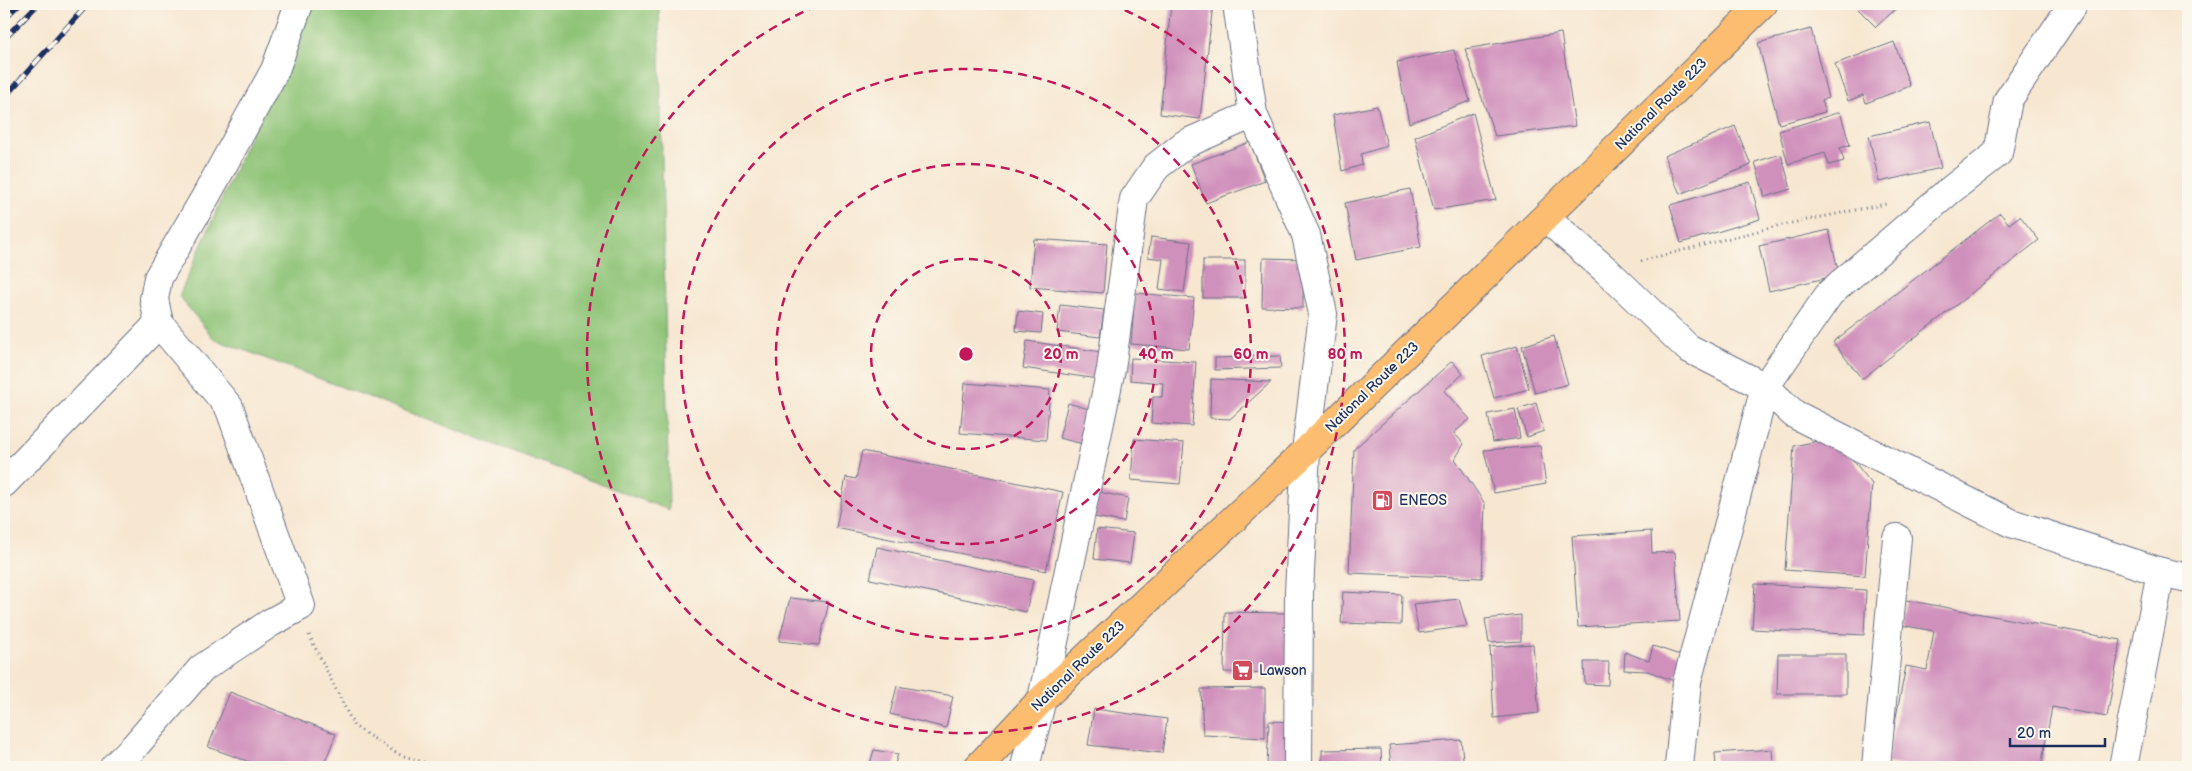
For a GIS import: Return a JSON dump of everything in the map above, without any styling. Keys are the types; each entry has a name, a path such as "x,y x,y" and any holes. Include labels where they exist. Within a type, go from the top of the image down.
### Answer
{"highway":[{"name":"National Route 223","path":"978,767 1042,699 1306,451 1763,4"}],"street":[{"path":"114,767 134,747 201,669 270,623 301,606 229,407 159,323 154,299 158,278 206,196 275,70 299,4"},
{"path":"1238,4 1253,114 1306,235 1323,314 1306,451 1299,592 1298,767"},
{"path":"1679,767 1687,682 1765,387 1830,292 1948,192 1998,153 2008,100 2073,4"},
{"path":"1025,767 1042,699 1111,369 1134,199 1156,167 1185,144 1253,114"},
{"path":"1546,218 1606,270 1688,348 1765,387 1794,414 2011,523 2161,572 2188,578"},
{"path":"4,483 159,323"},
{"path":"1876,767 1897,538"},
{"path":"2123,767 2161,572"}],"path":[{"path":"1606,270 1777,226 1891,203"},
{"path":"301,606 306,630 354,726 398,754 438,767"}],"green space":[{"path":"308,4 659,4 669,510 214,339 179,296"}],"building":[{"path":"1171,4 1213,4 1200,119 1160,114"},
{"path":"1853,4 1901,4 1876,27"},
{"path":"1811,29 1828,98 1822,100 1825,112 1779,124 1758,43"},
{"path":"1561,33 1575,126 1495,136 1465,49"},
{"path":"1894,42 1910,86 1866,103 1863,95 1848,101 1835,64"},
{"path":"1454,50 1470,101 1409,123 1397,62"},
{"path":"1377,106 1387,146 1361,154 1362,165 1342,171 1333,115"},
{"path":"1840,112 1850,145 1840,148 1844,161 1829,165 1825,153 1788,164 1779,131"},
{"path":"1473,113 1496,200 1434,210 1415,137"},
{"path":"1930,122 1941,168 1879,182 1869,136"},
{"path":"1735,126 1751,165 1680,194 1664,156"},
{"path":"1250,142 1265,181 1206,203 1191,164"},
{"path":"1781,154 1791,189 1765,197 1755,162"},
{"path":"1750,182 1760,219 1681,243 1670,205"},
{"path":"1410,189 1421,247 1356,260 1345,203"},
{"path":"2000,213 2009,224 2020,216 2039,240 1862,379 1833,342"},
{"path":"1829,230 1839,275 1769,291 1759,246"},
{"path":"1151,237 1191,242 1184,292 1159,289 1163,259 1148,257"},
{"path":"1034,239 1107,244 1103,293 1030,287"},
{"path":"1263,258 1303,259 1303,308 1262,307"},
{"path":"1203,260 1245,260 1245,298 1203,298"},
{"path":"1135,293 1194,298 1189,349 1131,344"},
{"path":"1060,305 1104,310 1100,337 1057,332"},
{"path":"1018,311 1043,314 1041,333 1016,331"},
{"path":"1554,336 1568,384 1535,393 1522,346"},
{"path":"1027,341 1102,352 1098,379 1023,368"},
{"path":"1517,346 1529,389 1494,398 1482,356"},
{"path":"1280,356 1281,368 1215,370 1215,358"},
{"path":"1131,358 1196,362 1192,426 1151,423 1153,397 1162,397 1163,383 1130,380"},
{"path":"1452,361 1463,374 1444,391 1470,419 1454,433 1464,444 1455,459 1485,504 1482,578 1349,573 1354,449"},
{"path":"1211,379 1271,382 1230,419 1210,418"},
{"path":"965,383 1050,390 1046,440 960,433"},
{"path":"1068,403 1096,411 1087,445 1059,438"},
{"path":"1536,403 1544,431 1527,437 1518,409"},
{"path":"1515,409 1520,438 1493,442 1488,414"},
{"path":"1134,439 1184,443 1180,484 1131,480"},
{"path":"1822,440 1848,454 1872,484 1865,576 1785,570 1794,446"},
{"path":"1540,446 1546,484 1494,493 1484,450"},
{"path":"862,451 1063,492 1046,571 836,528 846,477 856,479"},
{"path":"1099,492 1128,498 1124,522 1094,517"},
{"path":"1097,529 1134,533 1130,563 1094,559"},
{"path":"1651,531 1652,553 1675,552 1680,621 1578,627 1572,536"},
{"path":"877,547 1033,580 1026,612 870,579"},
{"path":"1755,584 1866,590 1864,635 1752,629"},
{"path":"1343,592 1402,595 1401,625 1341,623"},
{"path":"790,598 829,602 819,645 779,641"},
{"path":"1459,599 1467,626 1419,633 1413,604"},
{"path":"1906,600 2121,640 2107,717 2052,707 2041,767 1912,767 1887,763 1906,666 1927,670 1934,631 1901,625"},
{"path":"1225,612 1288,613 1287,673 1224,672"},
{"path":"1521,615 1521,641 1489,643 1485,619"},
{"path":"1533,644 1539,713 1494,718 1490,647"},
{"path":"1653,646 1683,656 1674,681 1648,671 1624,670 1625,652 1649,661"},
{"path":"1778,654 1846,654 1846,694 1777,694"},
{"path":"1584,662 1609,662 1608,685 1585,684"},
{"path":"897,686 953,696 946,728 890,714"},
{"path":"1265,688 1265,738 1203,735 1201,689"},
{"path":"230,692 336,734 323,767 264,767 208,747"},
{"path":"1094,709 1167,719 1162,753 1088,745"},
{"path":"1269,721 1294,722 1294,767 1267,767"},
{"path":"1461,740 1464,767 1391,767 1389,745"},
{"path":"1381,749 1382,767 1322,767 1322,750"},
{"path":"1772,749 1773,767 1716,767 1715,753"},
{"path":"874,750 898,754 894,767 869,767"}],"railway":[{"path":"4,19 19,4"},
{"path":"4,39 38,4"},
{"path":"4,98 88,4"}],"place":[{"name":"ENEOS","path":"1383,500"},
{"name":"Lawson","path":"1243,670"}]}
